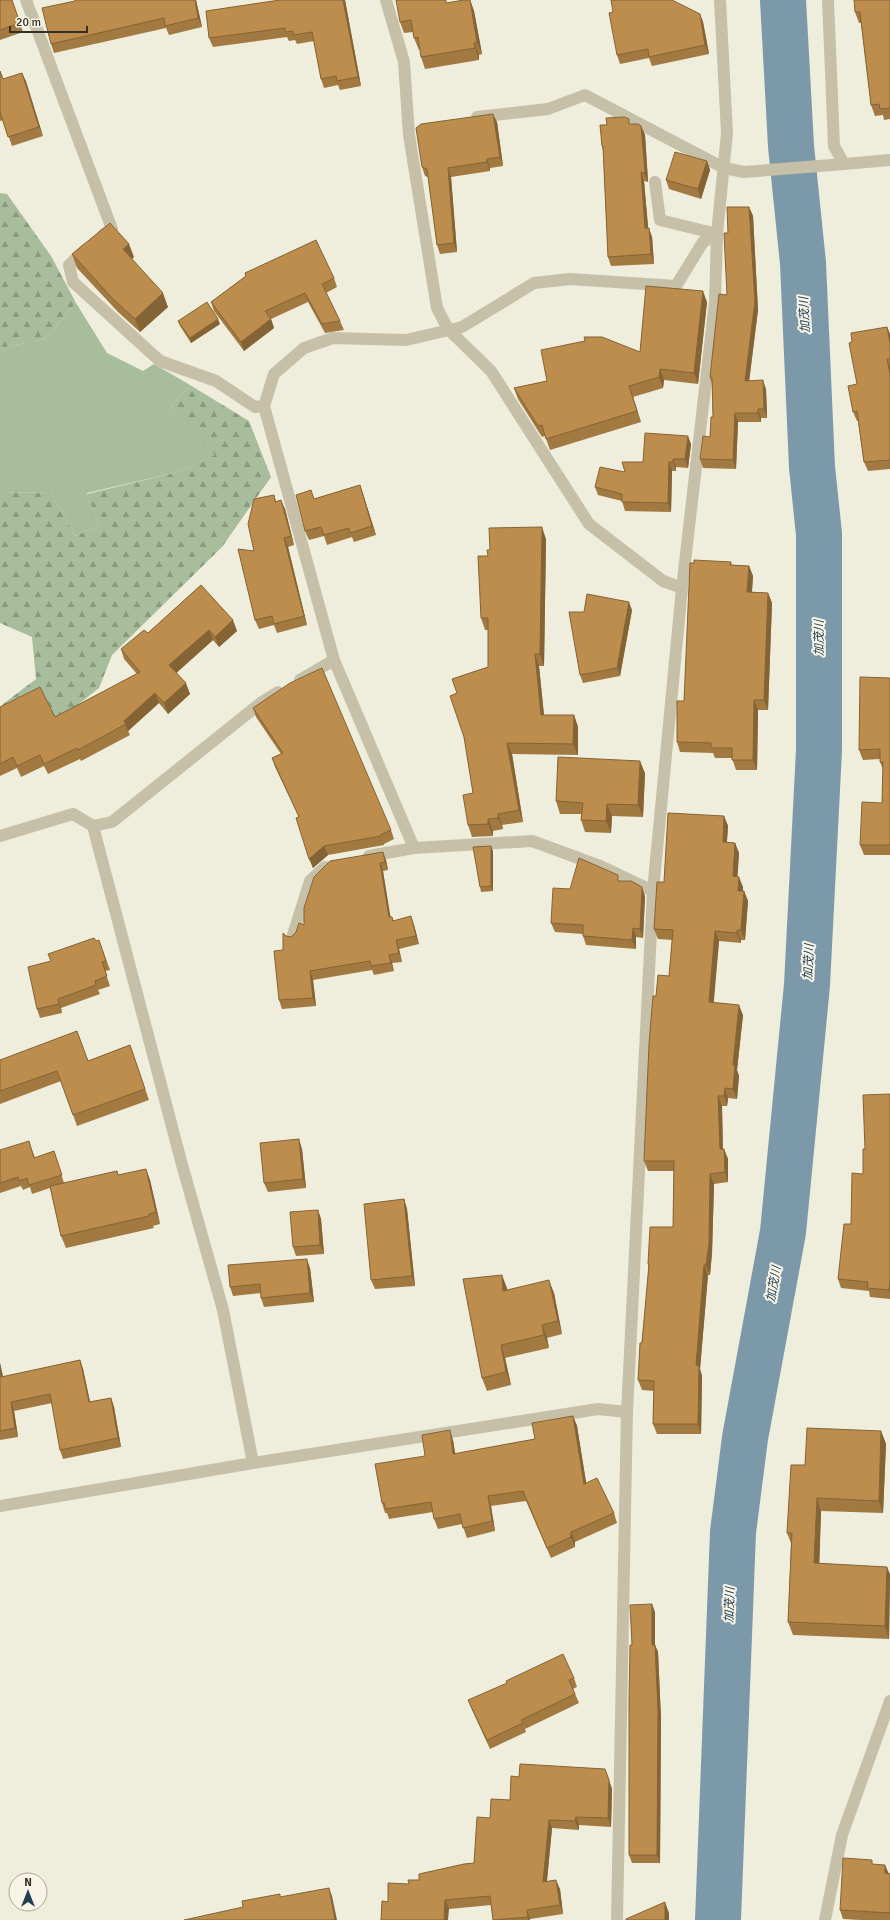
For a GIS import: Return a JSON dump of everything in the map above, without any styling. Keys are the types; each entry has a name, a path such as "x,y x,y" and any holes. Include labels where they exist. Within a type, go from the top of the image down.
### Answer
{"street":[{"path":"26,0 112,229 79,254 69,265 73,282 160,361 216,381 255,407 264,406"},
{"path":"386,0 404,62 409,135 437,308 448,329 490,371 589,524 663,581 682,588"},
{"path":"617,1920 627,1412 652,891 682,588 715,302 717,234 727,133 720,0"},
{"path":"828,0 834,146 839,165"},
{"path":"464,119 548,109 585,95 724,168 744,172 890,160"},
{"path":"409,135 420,127"},
{"path":"655,182 660,220 717,234"},
{"path":"414,848 334,660 264,406 274,374 304,348 333,338 406,340 448,329 462,327 534,283 570,279 676,286 702,242 717,234"},
{"path":"0,836 73,814 93,826 112,822 262,702 334,660"},
{"path":"93,826 181,1161 223,1310 253,1464"},
{"path":"360,857 414,848 532,841 600,866 652,891"},
{"path":"292,938 310,881 329,862 337,861"},
{"path":"0,1506 598,1409 627,1412"},
{"path":"825,1920 842,1835 889,1706"}],"green space":[{"path":"0,193 7,194 51,256 76,303 45,339 0,348"},
{"path":"76,303 107,353 143,371 154,364 190,385 171,407 216,455 178,472 87,493 99,525 75,536 51,493 0,492 0,348 45,339"},
{"path":"190,385 249,421 271,477 222,547 112,655 99,688 61,718 2,728 3,704 36,679 32,637 0,623 0,492 51,493 75,536 99,525 87,494 178,472 215,455 171,407"}],"building":[{"path":"0,0 12,0 20,23 0,30"},
{"path":"75,0 195,0 198,18 165,26 164,18 51,44 42,8"},
{"path":"280,0 343,0 358,77 337,81 336,76 321,79 312,32 294,35 293,31 285,32 285,28 209,38 206,11"},
{"path":"396,0 446,0 446,3 470,0 477,42 474,43 475,48 421,57 418,37 414,38 411,20 400,22"},
{"path":"611,0 672,0 700,14 705,45 649,57 648,49 617,55 609,13 613,12"},
{"path":"854,0 890,0 890,108 880,109 879,104 871,105 860,12 855,12"},
{"path":"0,71 3,79 22,73 39,127 8,137 0,112"},
{"path":"493,114 500,157 487,159 487,162 448,168 454,243 437,245 427,169 422,167 416,128 421,124"},
{"path":"624,117 629,119 629,124 638,124 641,126 645,171 644,173 641,172 645,228 649,228 651,254 608,257 603,146 600,125 607,125 606,118"},
{"path":"675,152 707,161 698,189 666,180"},
{"path":"727,207 749,207 755,301 745,381 763,380 764,409 758,409 758,413 735,413 733,460 700,459 703,436 710,437 711,417 713,417 712,378 710,377 719,294 727,295 724,233 728,233"},
{"path":"110,223 129,244 123,249 163,293 135,319 113,299 72,254"},
{"path":"316,240 334,278 322,284 340,321 322,324 305,293 265,311 271,319 241,342 211,302 246,276 245,273"},
{"path":"646,286 703,291 694,373 660,369 659,377 629,386 637,411 546,439 542,425 538,426 514,388 547,381 541,350 585,341 584,337 602,337 640,352"},
{"path":"207,302 218,319 190,338 178,321"},
{"path":"887,327 890,343 890,359 887,359 890,374 890,460 864,462 857,411 853,412 848,386 857,384 849,343 852,342 851,333"},
{"path":"645,433 688,436 685,459 673,459 673,462 669,462 668,503 622,502 622,494 595,487 600,467 625,472 622,462 643,462"},
{"path":"360,485 372,526 350,533 349,528 324,535 321,527 305,531 296,495 311,490 314,499"},
{"path":"274,495 275,502 281,500 291,536 284,538 304,616 274,624 272,616 255,620 238,549 254,551 248,524 254,499"},
{"path":"542,527 540,654 535,654 541,715 574,715 573,744 507,743 519,810 498,814 498,818 488,819 488,824 468,825 463,795 473,793 464,737 450,696 457,693 452,679 488,667 488,618 481,618 478,556 488,556 487,550 490,550 489,528"},
{"path":"694,560 731,562 730,565 749,566 747,592 768,593 764,700 754,700 753,760 732,760 732,748 711,748 711,743 677,742 677,701 684,701 690,563 694,563"},
{"path":"201,585 233,620 215,637 209,630 169,665 186,683 164,703 155,693 124,721 126,724 78,750 77,748 44,764 40,755 17,766 13,757 0,764 0,707 40,687 55,717 140,672 121,649 144,630 148,633"},
{"path":"587,594 629,602 617,668 580,675 569,612 584,612"},
{"path":"322,668 391,830 380,835 381,836 324,846 309,859 296,818 299,817 272,758 283,753 253,708 290,683"},
{"path":"860,677 890,678 890,845 860,845 862,802 882,803 883,762 880,762 880,749 859,750"},
{"path":"558,757 640,761 638,805 607,804 606,821 581,820 583,803 556,801"},
{"path":"668,813 724,816 723,842 735,843 733,876 739,877 738,891 744,891 741,930 737,930 737,933 715,931 709,1002 739,1005 733,1065 735,1066 733,1089 725,1088 724,1096 718,1096 720,1149 724,1149 725,1172 710,1174 709,1243 706,1265 704,1265 696,1365 699,1366 698,1424 653,1424 654,1381 638,1380 640,1343 642,1343 649,1264 650,1227 673,1227 674,1161 644,1161 649,1044 653,996 656,996 658,975 669,976 673,930 654,929 657,882 664,882"},
{"path":"491,846 491,886 480,887 473,847"},
{"path":"383,852 385,862 380,863 389,917 392,917 393,921 411,916 416,936 396,940 399,953 389,955 391,963 371,966 370,961 310,971 313,998 279,1000 274,951 283,950 283,933 286,936 291,937 296,932 299,923 304,925 304,908 314,877 330,861"},
{"path":"579,858 618,875 618,881 631,881 642,887 640,929 633,928 632,940 583,936 583,925 551,923 553,888 570,889"},
{"path":"94,938 96,941 99,940 106,961 102,962 107,976 95,981 96,985 58,999 59,1004 37,1009 28,967 51,961 48,954"},
{"path":"77,1031 88,1061 130,1045 145,1089 73,1115 57,1071 0,1091 0,1060"},
{"path":"890,1094 889,1290 867,1288 868,1282 838,1279 844,1224 851,1224 852,1173 863,1174 863,1149 865,1149 863,1095"},
{"path":"299,1139 303,1179 264,1183 260,1143"},
{"path":"29,1141 34,1158 54,1151 62,1175 29,1185 27,1178 19,1181 18,1177 0,1183 0,1150"},
{"path":"146,1169 156,1212 149,1214 149,1216 61,1236 50,1186 117,1171 118,1175"},
{"path":"404,1199 412,1276 371,1280 364,1204"},
{"path":"318,1210 320,1245 293,1247 290,1212"},
{"path":"307,1259 310,1293 261,1298 260,1284 230,1287 228,1265"},
{"path":"502,1275 503,1291 549,1280 558,1321 542,1325 544,1335 501,1345 506,1372 482,1378 463,1279"},
{"path":"80,1360 89,1402 111,1398 118,1438 60,1450 50,1394 11,1402 15,1428 0,1431 0,1370 1,1377"},
{"path":"573,1416 584,1484 597,1478 614,1513 571,1532 571,1537 547,1548 523,1491 488,1496 492,1521 463,1528 460,1514 434,1519 431,1502 386,1509 384,1503 382,1503 375,1464 425,1456 422,1435 450,1430 453,1454 535,1439 532,1423"},
{"path":"807,1428 881,1431 879,1501 817,1498 814,1563 887,1567 885,1626 788,1622 792,1533 787,1533 791,1465 805,1465"},
{"path":"652,1604 652,1645 655,1645 658,1711 657,1855 629,1855 629,1701 630,1645 632,1645 630,1605"},
{"path":"563,1654 574,1678 569,1680 575,1694 521,1720 523,1723 487,1740 468,1700 507,1683 506,1681"},
{"path":"520,1764 605,1769 609,1780 608,1818 576,1817 575,1821 549,1820 543,1882 556,1880 560,1905 527,1910 528,1917 493,1920 490,1896 445,1900 444,1920 381,1920 382,1901 388,1902 388,1883 409,1884 408,1880 419,1880 419,1874 474,1863 477,1817 490,1818 491,1799 510,1800 511,1776 519,1777"},
{"path":"843,1858 872,1860 872,1864 885,1865 885,1873 890,1874 890,1913 840,1910"},
{"path":"329,1888 335,1920 184,1920 243,1907 242,1901 280,1894 280,1897"},
{"path":"665,1902 665,1920 626,1920 626,1919"}],"waterway":[{"name":"加茂川","path":"718,1920 733,1532 745,1438 783,1232 807,985 819,750 819,534 812,467 803,263 791,146 783,0"}]}
